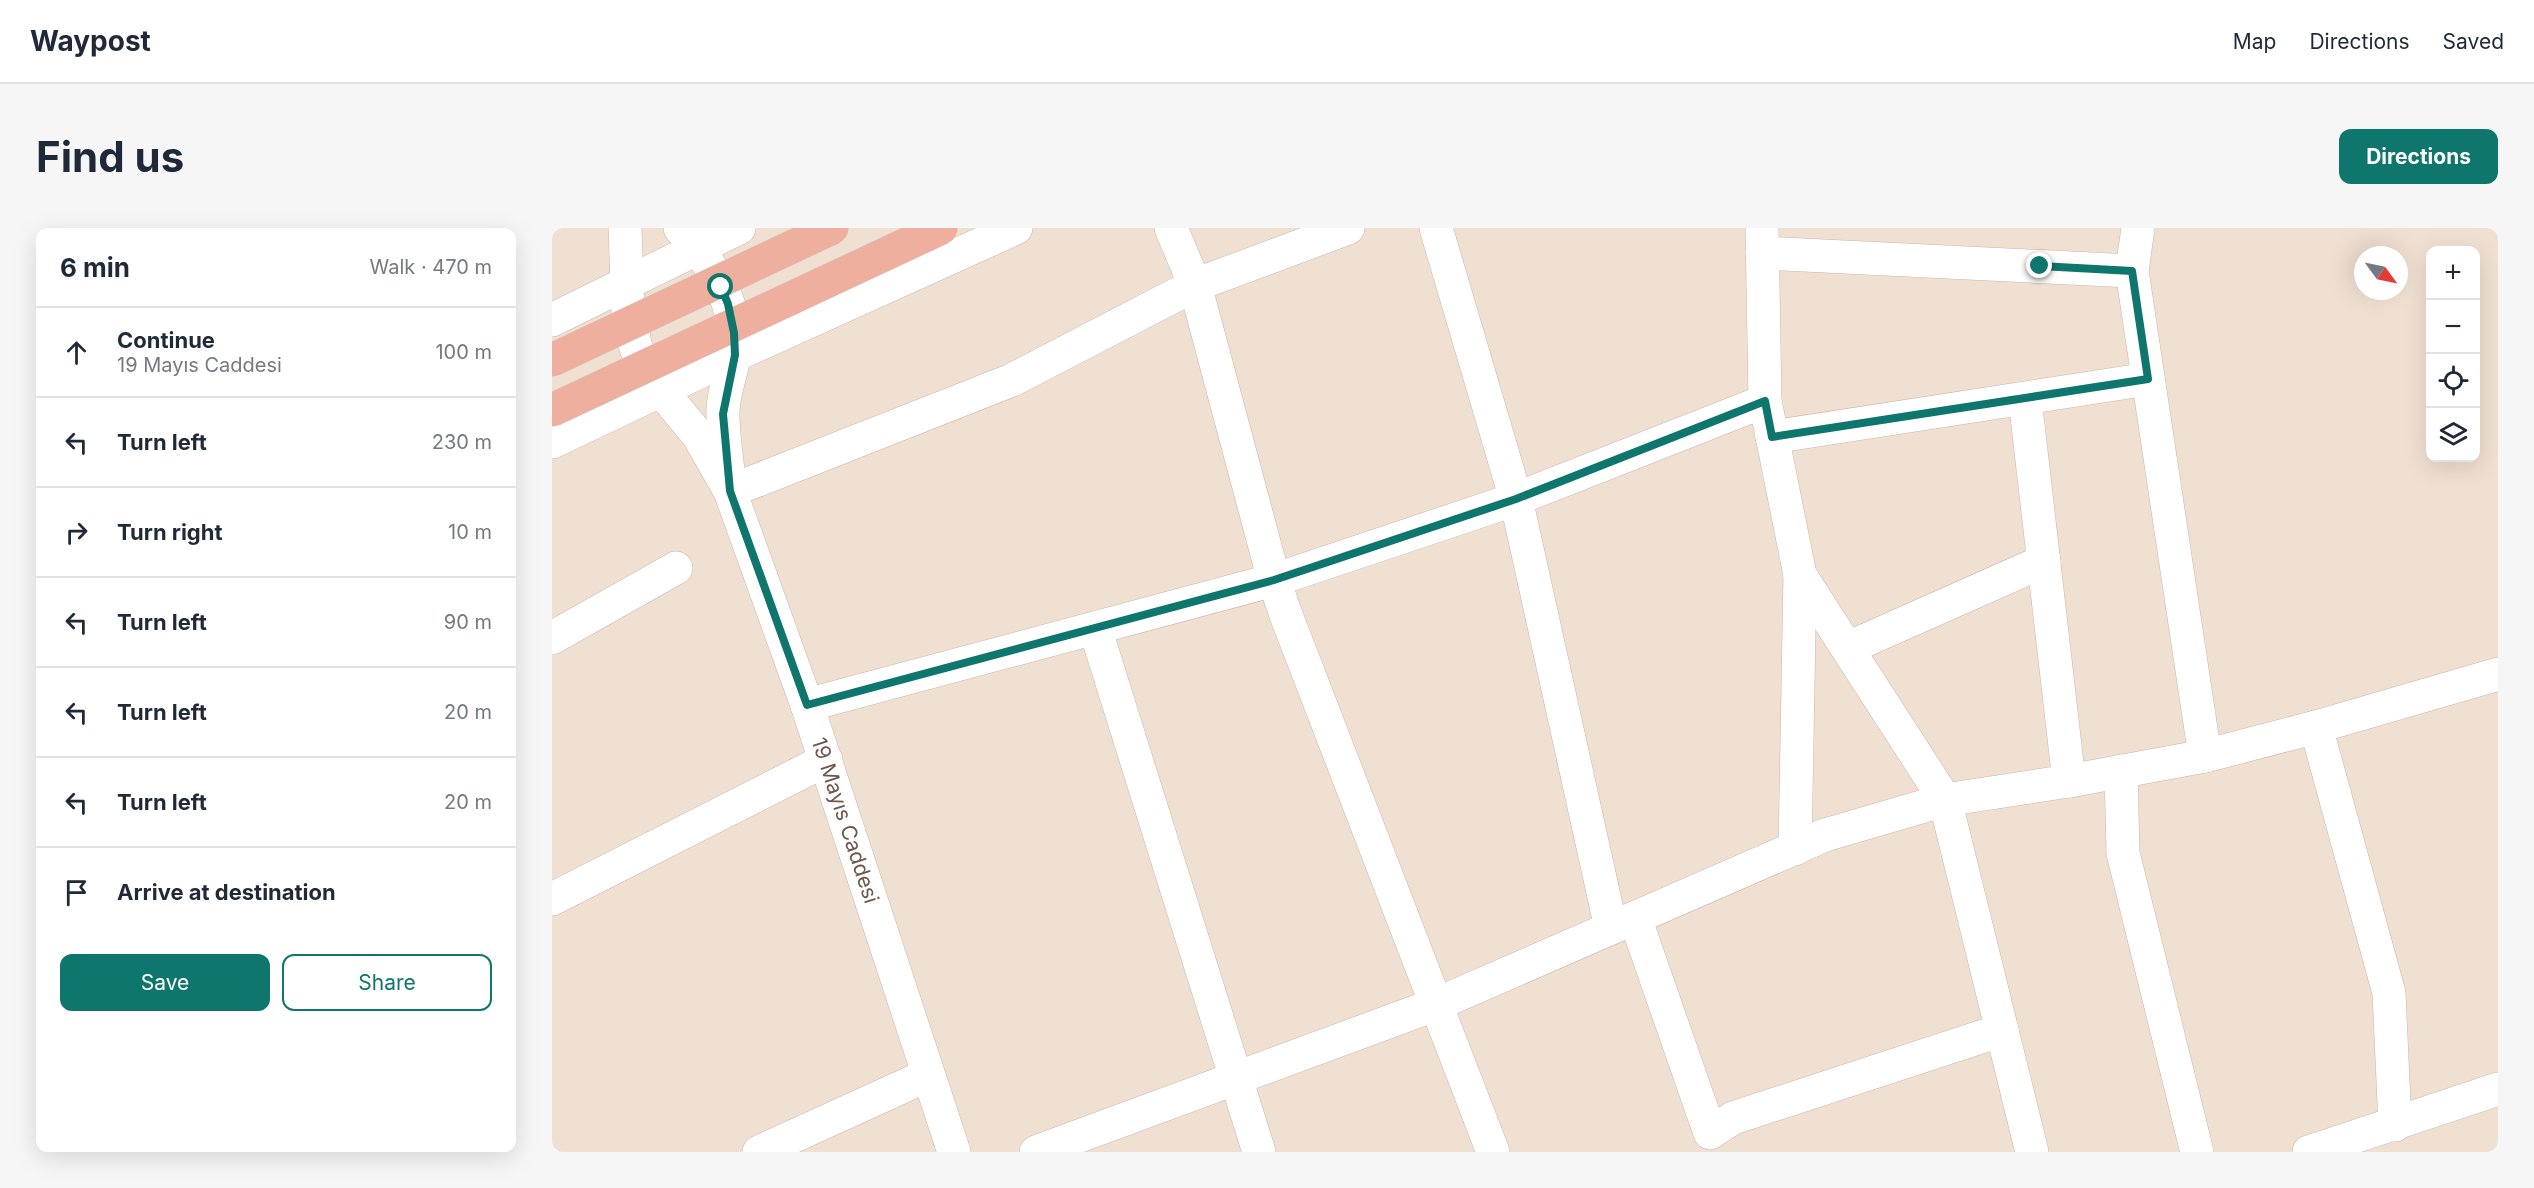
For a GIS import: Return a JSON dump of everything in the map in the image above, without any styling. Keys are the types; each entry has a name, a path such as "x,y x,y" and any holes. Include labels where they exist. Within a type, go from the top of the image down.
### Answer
{"highway":[{"path":"552,360 832,228"},
{"path":"552,410 941,228"}],"street":[{"name":"19 Mayıs Caddesi","path":"625,228 627,260 625,285 636,348 649,376 698,435 730,491 826,759 954,1152"},
{"path":"552,320 625,285 689,238 739,228"},
{"path":"552,442 735,355 1016,228"},
{"path":"1171,228 1196,285 1274,580 1492,1152"},
{"path":"730,491 1012,380 1196,285 1348,228"},
{"path":"1436,228 1516,499 1623,923 1710,1133 1733,1118 2002,1029"},
{"path":"2138,228 2132,271 2205,756"},
{"name":"19 Mayıs Caddesi","path":"689,238 714,270 728,304 734,333 735,355 723,414 730,491"},
{"path":"1794,849 1800,575 1765,401 1762,240 2132,271"},
{"path":"1772,437 2148,379"},
{"path":"2025,399 2069,781"},
{"path":"807,705 1274,580 1516,499 1765,401"},
{"path":"1848,648 2044,561"},
{"path":"552,638 676,567"},
{"path":"1800,575 1945,800 2032,1152"},
{"path":"1095,628 1259,1152"},
{"path":"1036,1152 1437,1004 1825,835 1945,800 2069,781 2205,756 2316,727 2498,674"},
{"path":"2316,727 2389,993 2395,1125"},
{"path":"552,899 826,759"},
{"path":"2121,771 2123,853 2197,1152"},
{"path":"759,1152 928,1075"},
{"path":"2309,1152 2498,1089"}],"shaded area":[{"path":"552,228 2498,228 2498,1152 552,1152"}],"route":[{"path":"721,287 728,304 734,333 735,355 723,414 730,491 807,705 1274,580 1516,499 1765,401 1772,437 2148,379 2132,271 2040,266"}]}
